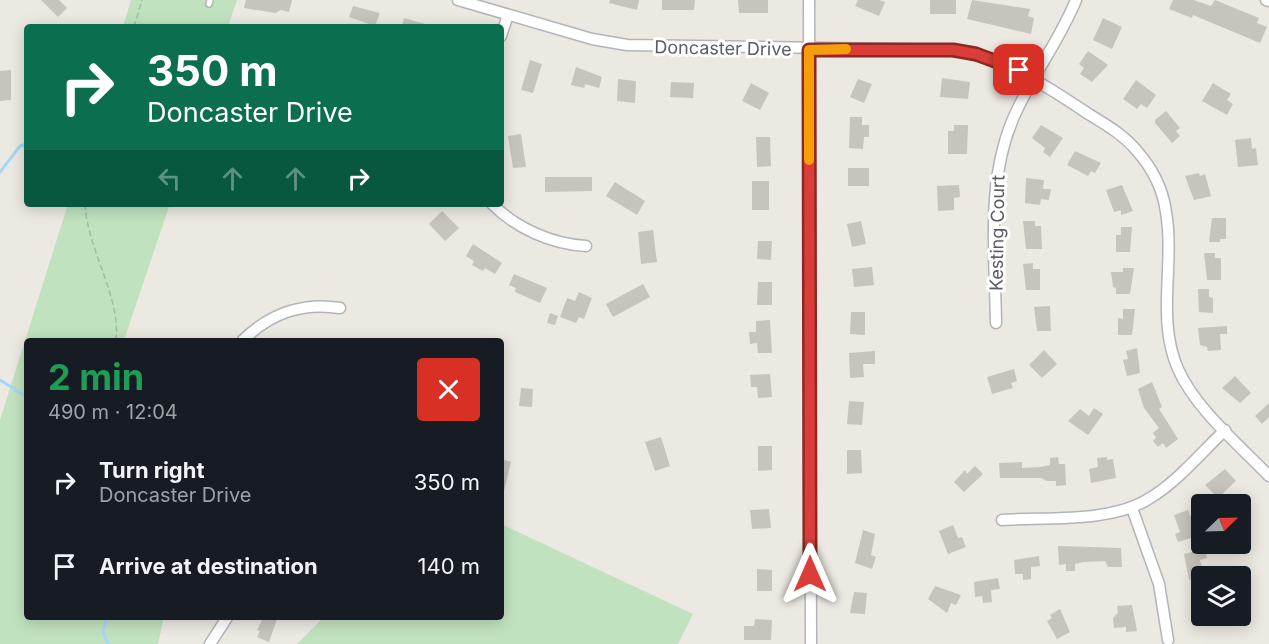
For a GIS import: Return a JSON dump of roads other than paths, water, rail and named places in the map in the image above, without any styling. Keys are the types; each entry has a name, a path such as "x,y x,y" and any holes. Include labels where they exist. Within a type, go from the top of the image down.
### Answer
{"street":[{"name":"Doncaster Drive","path":"458,0 592,39 627,45 809,50 953,50 1004,63 1035,78 1118,133 1137,151 1152,171 1166,211 1168,235 1166,319 1170,345 1178,370 1191,392 1269,476"},
{"path":"809,0 811,644"},
{"name":"Kesting Court","path":"996,323 996,183 1011,126 1035,78 1058,40 1076,0"},
{"path":"504,27 508,15"},
{"path":"496,207 516,224 555,242 586,246"},
{"path":"245,338 267,320 301,307 319,304 340,308"},
{"path":"1002,520 1100,514 1132,508 1165,487 1225,430"},
{"path":"1132,508 1159,584 1168,640"},
{"path":"210,644 225,620"}],"waterway":[{"path":"0,172 20,146 24,145"},
{"path":"0,380 24,395"},
{"path":"106,620 103,633 108,644"}]}
